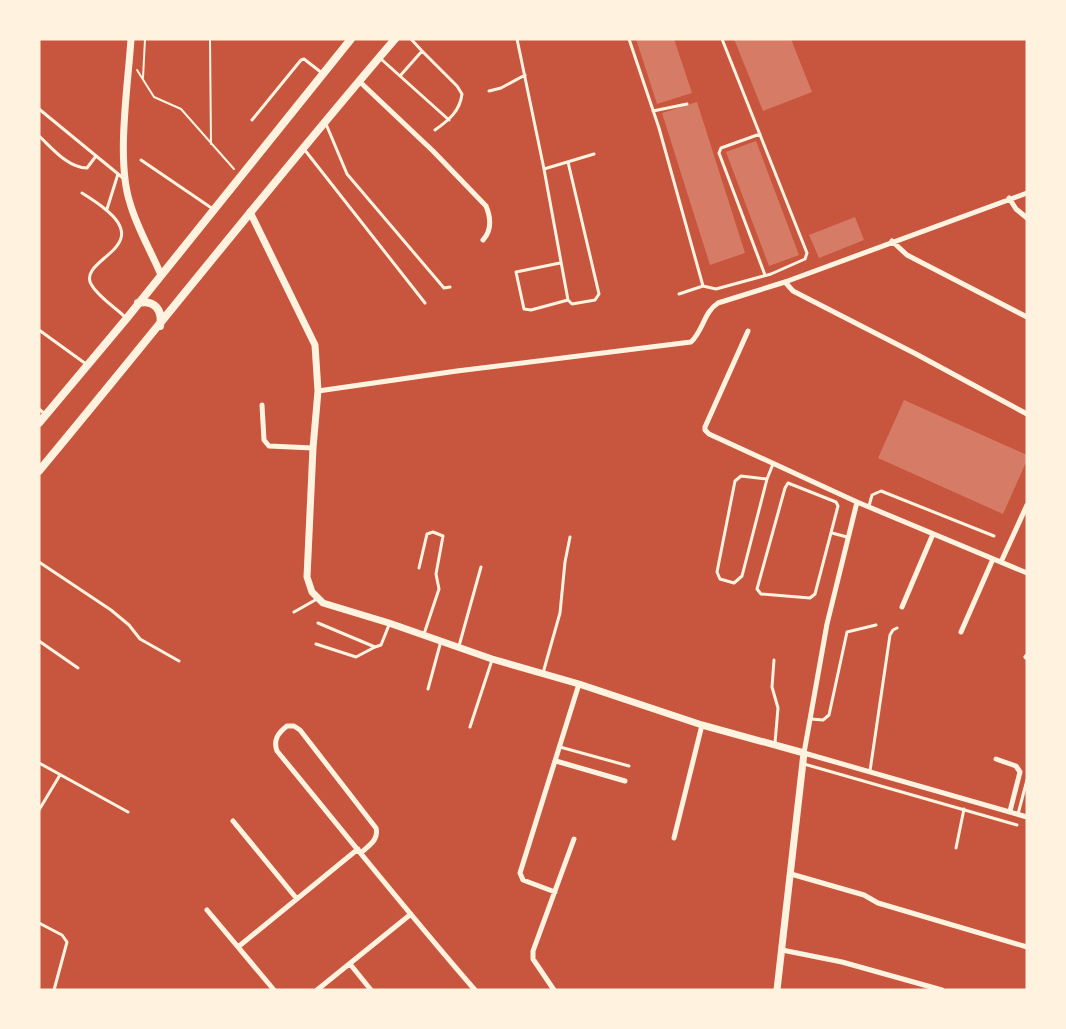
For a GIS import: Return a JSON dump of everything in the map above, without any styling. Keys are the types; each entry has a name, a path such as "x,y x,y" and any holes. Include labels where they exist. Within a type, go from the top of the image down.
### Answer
{"main road":[{"path":"39,471 160,326 302,147 395,39"},
{"path":"39,423 43,412 127,318 348,40"},
{"path":"138,303 148,302 157,307 162,317 160,326"}],"street":[{"path":"131,39 124,135 125,179 130,204 161,275"},
{"path":"359,81 486,206 490,214 489,233 483,240"},
{"path":"318,391 691,342 697,336 712,307 718,303 785,282 1027,193"},
{"path":"1009,198 1016,209 1027,218"},
{"path":"250,212 315,345 318,391 313,448 308,577 312,592 317,599 323,603 389,623 458,648 579,684 702,725 1027,817"},
{"path":"892,242 907,255 1027,317"},
{"path":"785,282 793,291 1027,414"},
{"path":"748,331 705,430 709,434 857,502 1027,573"},
{"path":"262,405 264,440 269,446 313,448"},
{"path":"777,990 809,719 827,624 857,502"},
{"path":"1001,562 1027,505"},
{"path":"902,607 933,534"},
{"path":"961,632 993,559"},
{"path":"555,892 523,880 520,873 579,684"},
{"path":"674,837 702,725"},
{"path":"238,947 297,899 360,851 376,839 376,828 300,730 294,726 287,726 276,738 277,751 360,851 411,914 476,990"},
{"path":"996,759 1016,766 1020,772 1010,811"},
{"path":"556,760 625,781"},
{"path":"233,821 297,899"},
{"path":"554,990 533,959 533,951 574,839"},
{"path":"791,874 864,895 878,903 1027,947"},
{"path":"207,910 274,990"},
{"path":"317,990 411,914"},
{"path":"782,950 842,962 942,990"},
{"path":"350,964 371,990"}],"lane":[{"path":"411,39 462,94 460,106 449,120 435,130"},
{"path":"517,39 544,169 560,263 568,300 572,304 595,300 599,294 568,162"},
{"path":"629,39 653,111 703,286"},
{"path":"679,294 703,286 716,289 776,273 805,259 807,253 722,39"},
{"path":"400,76 422,51"},
{"path":"379,58 449,120"},
{"path":"252,120 301,60 310,62 322,74"},
{"path":"489,91 501,88 525,75"},
{"path":"653,111 687,104"},
{"path":"39,109 125,179"},
{"path":"324,121 348,174 444,288 450,287"},
{"path":"760,134 722,148 719,153 765,276"},
{"path":"39,136 70,163 80,168 87,168 96,156"},
{"path":"302,147 425,303"},
{"path":"544,169 594,154"},
{"path":"141,160 213,209"},
{"path":"106,209 118,174"},
{"path":"82,193 106,209 118,222 122,235 120,244 92,269 89,276 99,294 127,318"},
{"path":"560,263 516,272 522,306 527,311 568,300"},
{"path":"39,330 87,365"},
{"path":"767,478 741,476 735,481 717,572 720,579 734,583 742,576 767,478 773,464"},
{"path":"791,483 838,503 832,533 813,596 810,598 764,595 758,591 786,485 791,483"},
{"path":"869,506 872,495 881,491 994,536"},
{"path":"419,568 428,534 433,532 444,536 436,574 439,589 424,636"},
{"path":"832,533 847,537"},
{"path":"543,673 560,613 570,537"},
{"path":"39,562 111,610 129,625 140,639 178,661"},
{"path":"458,648 481,567"},
{"path":"294,612 317,599"},
{"path":"318,623 375,647"},
{"path":"316,644 356,657 381,645 389,623"},
{"path":"809,719 824,720 830,715 847,632 876,625"},
{"path":"870,771 890,636 892,630 897,628"},
{"path":"39,641 78,668"},
{"path":"428,688 441,641"},
{"path":"470,727 492,659"},
{"path":"774,660 772,687 778,708 774,745"},
{"path":"560,747 629,766"},
{"path":"39,763 128,812"},
{"path":"804,764 1017,825"},
{"path":"39,810 60,775"},
{"path":"1018,814 1027,780"},
{"path":"956,848 964,809"},
{"path":"39,922 62,936 67,942 54,990"}],"path":[{"path":"143,79 145,39"},
{"path":"210,39 211,144"},
{"path":"130,57 154,97 181,109 240,175"}],"building":[{"path":"636,39 674,39 692,93 657,104"},
{"path":"734,39 791,39 812,92 763,111"},
{"path":"697,102 745,253 710,265 662,113"},
{"path":"756,141 799,255 769,266 726,152"},
{"path":"855,217 864,240 819,258 809,235"},
{"path":"904,400 1027,455 1027,460 1003,514 878,458"}]}
